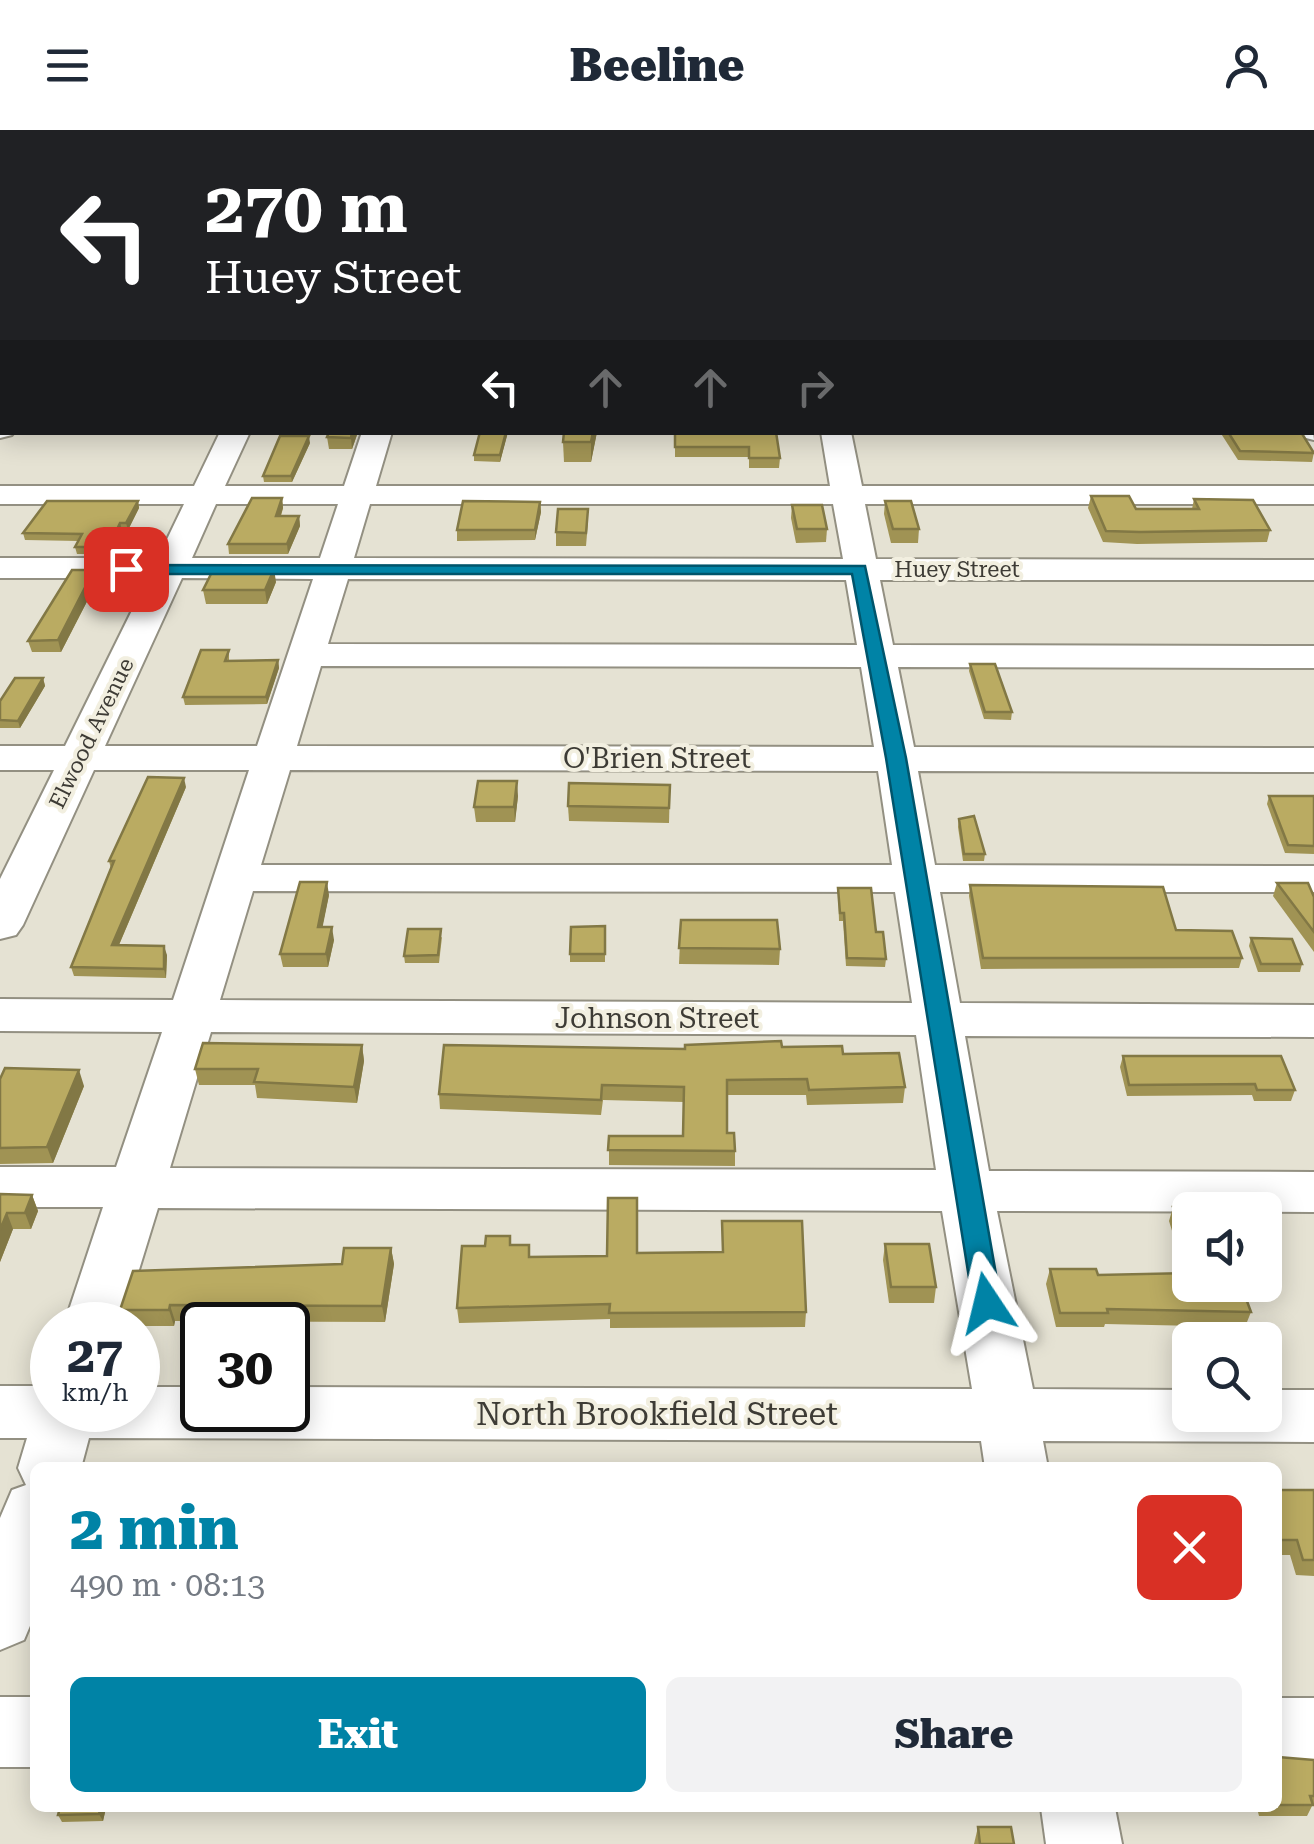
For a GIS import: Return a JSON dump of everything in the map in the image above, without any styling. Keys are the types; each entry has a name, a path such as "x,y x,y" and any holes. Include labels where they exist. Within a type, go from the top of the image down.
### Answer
{"street":[{"name":"Elwood Avenue","path":"0,925 11,878 79,758 234,435"},
{"path":"100,1302 377,435"},
{"path":"837,435 896,758 966,1190 1012,1442"},
{"path":"0,495 1314,496"},
{"path":"11,551 45,495"},
{"name":"Huey Street","path":"11,551 170,569 1314,570"},
{"path":"308,655 1314,657"},
{"name":"O'Brien Street","path":"0,758 1314,760"},
{"path":"236,878 1314,880"},
{"name":"Johnson Street","path":"0,1015 1314,1021"},
{"path":"0,1187 1314,1192"},
{"name":"North Brookfield Street","path":"0,1412 30,1421"},
{"name":"North Brookfield Street","path":"160,1431 1012,1442 1314,1416"},
{"path":"0,1618 30,1525"},
{"path":"0,1732 30,1732"},
{"path":"1282,1732 1314,1733"},
{"path":"1079,1812 1084,1844"}],"building":[{"path":"479,435 505,435 500,455 474,455"},
{"path":"564,435 592,435 591,442 563,442"},
{"path":"675,435 776,435 780,458 749,458 749,447 675,447"},
{"path":"1230,435 1303,435 1314,453 1240,451"},
{"path":"280,436 309,436 291,476 263,476"},
{"path":"1091,496 1129,496 1136,509 1199,509 1194,499 1253,500 1270,530 1106,531"},
{"path":"252,498 282,498 276,516 299,516 287,544 228,544"},
{"path":"47,501 138,501 126,523 120,523 109,547 75,547 82,534 23,533"},
{"path":"463,501 540,502 535,530 457,530"},
{"path":"885,501 911,501 919,529 893,529"},
{"path":"792,505 822,505 827,529 797,529"},
{"path":"558,509 588,509 586,533 556,532"},
{"path":"214,568 274,569 265,590 203,590"},
{"path":"72,570 94,570 58,640 28,641"},
{"path":"201,650 229,650 225,661 278,660 266,697 183,697"},
{"path":"970,664 995,664 1012,712 985,712"},
{"path":"15,678 43,678 18,721 0,720 0,701"},
{"path":"148,777 184,778 112,945 164,946 164,969 71,967 114,861 109,861"},
{"path":"478,781 517,781 514,807 474,807"},
{"path":"569,783 670,785 669,808 568,806"},
{"path":"1269,796 1314,796 1314,846 1288,845"},
{"path":"974,816 985,854 964,854 959,819"},
{"path":"300,882 327,882 318,927 332,927 326,954 280,954"},
{"path":"1277,883 1308,883 1314,897 1314,932"},
{"path":"970,885 1163,887 1176,930 1232,931 1242,958 983,958"},
{"path":"838,888 871,888 876,932 883,932 886,959 847,958"},
{"path":"681,920 777,920 780,949 679,948"},
{"path":"605,926 605,954 570,954 571,927"},
{"path":"408,929 441,929 438,955 404,956"},
{"path":"1251,938 1292,939 1302,964 1261,964"},
{"path":"781,1041 782,1047 842,1046 843,1054 899,1053 905,1087 809,1090 807,1079 727,1080 727,1133 734,1133 735,1151 608,1150 609,1136 683,1136 684,1087 602,1085 601,1100 439,1094 444,1045 685,1049 685,1045"},
{"path":"203,1043 362,1045 354,1087 254,1082 258,1069 195,1069"},
{"path":"1123,1056 1281,1056 1295,1090 1257,1090 1255,1084 1129,1085"},
{"path":"5,1068 79,1070 47,1147 0,1148 0,1079"},
{"path":"0,1194 32,1195 25,1213 7,1213 0,1230"},
{"path":"608,1198 637,1198 637,1253 723,1252 722,1221 802,1221 806,1312 609,1313 610,1304 457,1308 462,1246 485,1246 486,1236 510,1236 510,1245 529,1245 529,1257 607,1256"},
{"path":"885,1244 929,1244 936,1287 891,1287"},
{"path":"344,1248 391,1248 382,1306 180,1302 170,1305 169,1310 160,1310 160,1302 123,1302 133,1271 342,1264"},
{"path":"1050,1269 1096,1269 1098,1275 1172,1273 1172,1302 1247,1302 1251,1312 1107,1309 1108,1313 1060,1313"},
{"path":"1282,1490 1314,1490 1314,1560 1303,1560 1297,1540 1282,1540"},
{"path":"1282,1757 1314,1760 1314,1796 1310,1796 1313,1805 1282,1805"},
{"path":"59,1812 100,1812 99,1814 58,1815"},
{"path":"978,1827 1011,1827 1014,1844 980,1844"}],"route":[{"path":"126,569 859,569 896,758 987,1303"}]}
